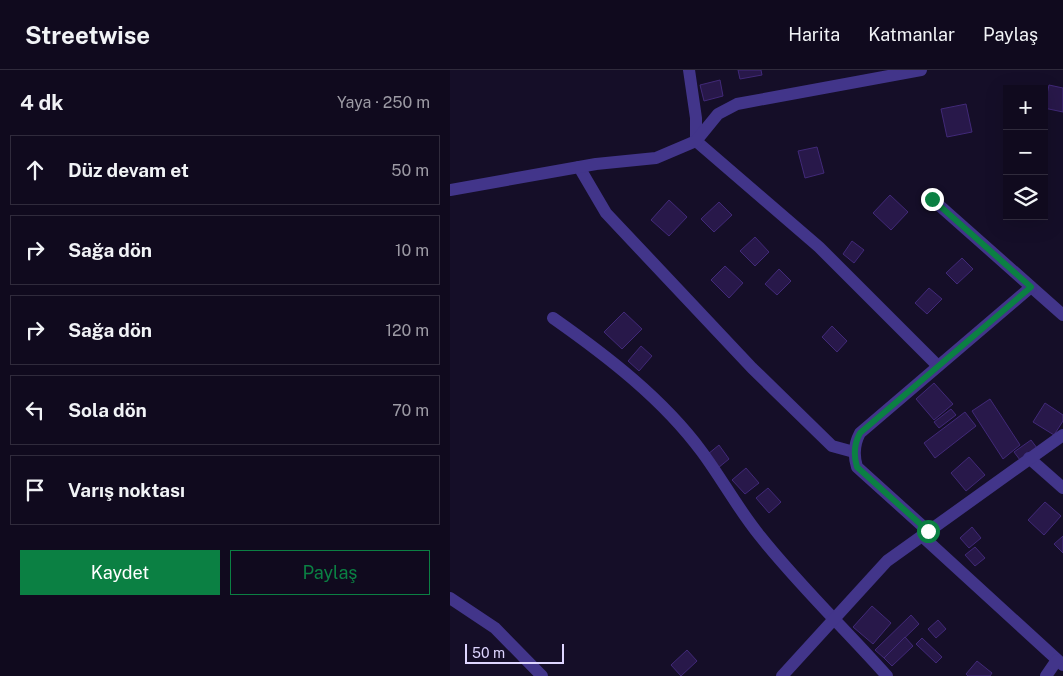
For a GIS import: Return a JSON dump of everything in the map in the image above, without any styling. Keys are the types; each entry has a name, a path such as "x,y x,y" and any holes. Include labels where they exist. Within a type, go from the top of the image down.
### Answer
{"street":[{"path":"689,70 696,118 696,141 820,247 938,366"},
{"path":"450,190 580,167 656,158 696,141 718,114 737,104 921,70"},
{"path":"580,167 606,213 745,361 832,446 854,452"},
{"path":"932,199 1063,315"},
{"path":"1031,287 860,433 854,452 857,467 1060,662 1046,676"},
{"path":"553,318 625,374 679,426 702,452 759,535 794,576 887,676"},
{"path":"782,676 887,561 1063,435"},
{"path":"1030,458 1063,488"},
{"path":"450,598 495,628 542,676"}],"building":[{"path":"738,70 761,70 762,75 740,79"},
{"path":"720,80 723,96 704,101 700,85"},
{"path":"1049,85 1063,88 1063,112 1048,109"},
{"path":"966,104 972,132 947,137 941,109"},
{"path":"817,147 824,173 805,178 798,151"},
{"path":"890,195 908,212 891,230 873,213"},
{"path":"669,200 687,217 669,236 651,220"},
{"path":"719,202 732,215 714,232 701,219"},
{"path":"755,237 769,252 755,266 740,251"},
{"path":"852,241 864,250 854,263 843,254"},
{"path":"962,258 973,269 957,284 946,273"},
{"path":"725,266 743,283 729,298 711,280"},
{"path":"779,269 791,281 777,295 765,284"},
{"path":"929,288 942,299 927,314 915,303"},
{"path":"624,312 642,329 622,349 604,332"},
{"path":"832,326 847,341 837,352 822,337"},
{"path":"641,346 652,356 639,371 628,361"},
{"path":"934,383 953,404 934,420 916,399"},
{"path":"990,399 1020,445 1003,459 972,411"},
{"path":"1045,403 1063,415 1063,421 1054,435 1033,422"},
{"path":"951,409 956,415 939,428 934,422"},
{"path":"965,412 976,426 935,458 924,443"},
{"path":"1031,440 1037,448 1020,460 1014,452"},
{"path":"719,445 729,459 718,468 708,454"},
{"path":"969,457 985,475 966,491 951,473"},
{"path":"746,468 759,483 745,494 732,480"},
{"path":"768,488 781,502 769,513 756,498"},
{"path":"1045,502 1061,516 1044,535 1028,520"},
{"path":"972,527 981,538 969,548 960,538"},
{"path":"1063,536 1063,553 1054,544"},
{"path":"975,547 985,558 975,566 965,555"},
{"path":"872,606 891,623 873,644 853,627"},
{"path":"911,615 919,624 884,658 875,650"},
{"path":"938,620 946,629 936,638 928,629"},
{"path":"905,637 913,646 892,666 884,658"},
{"path":"922,638 942,657 936,663 916,644"},
{"path":"687,650 697,661 681,676 671,665"},
{"path":"977,661 992,673 990,676 968,676 966,674"}],"route":[{"path":"928,531 857,467 854,452 857,439 860,433 1031,287 932,199"}]}
